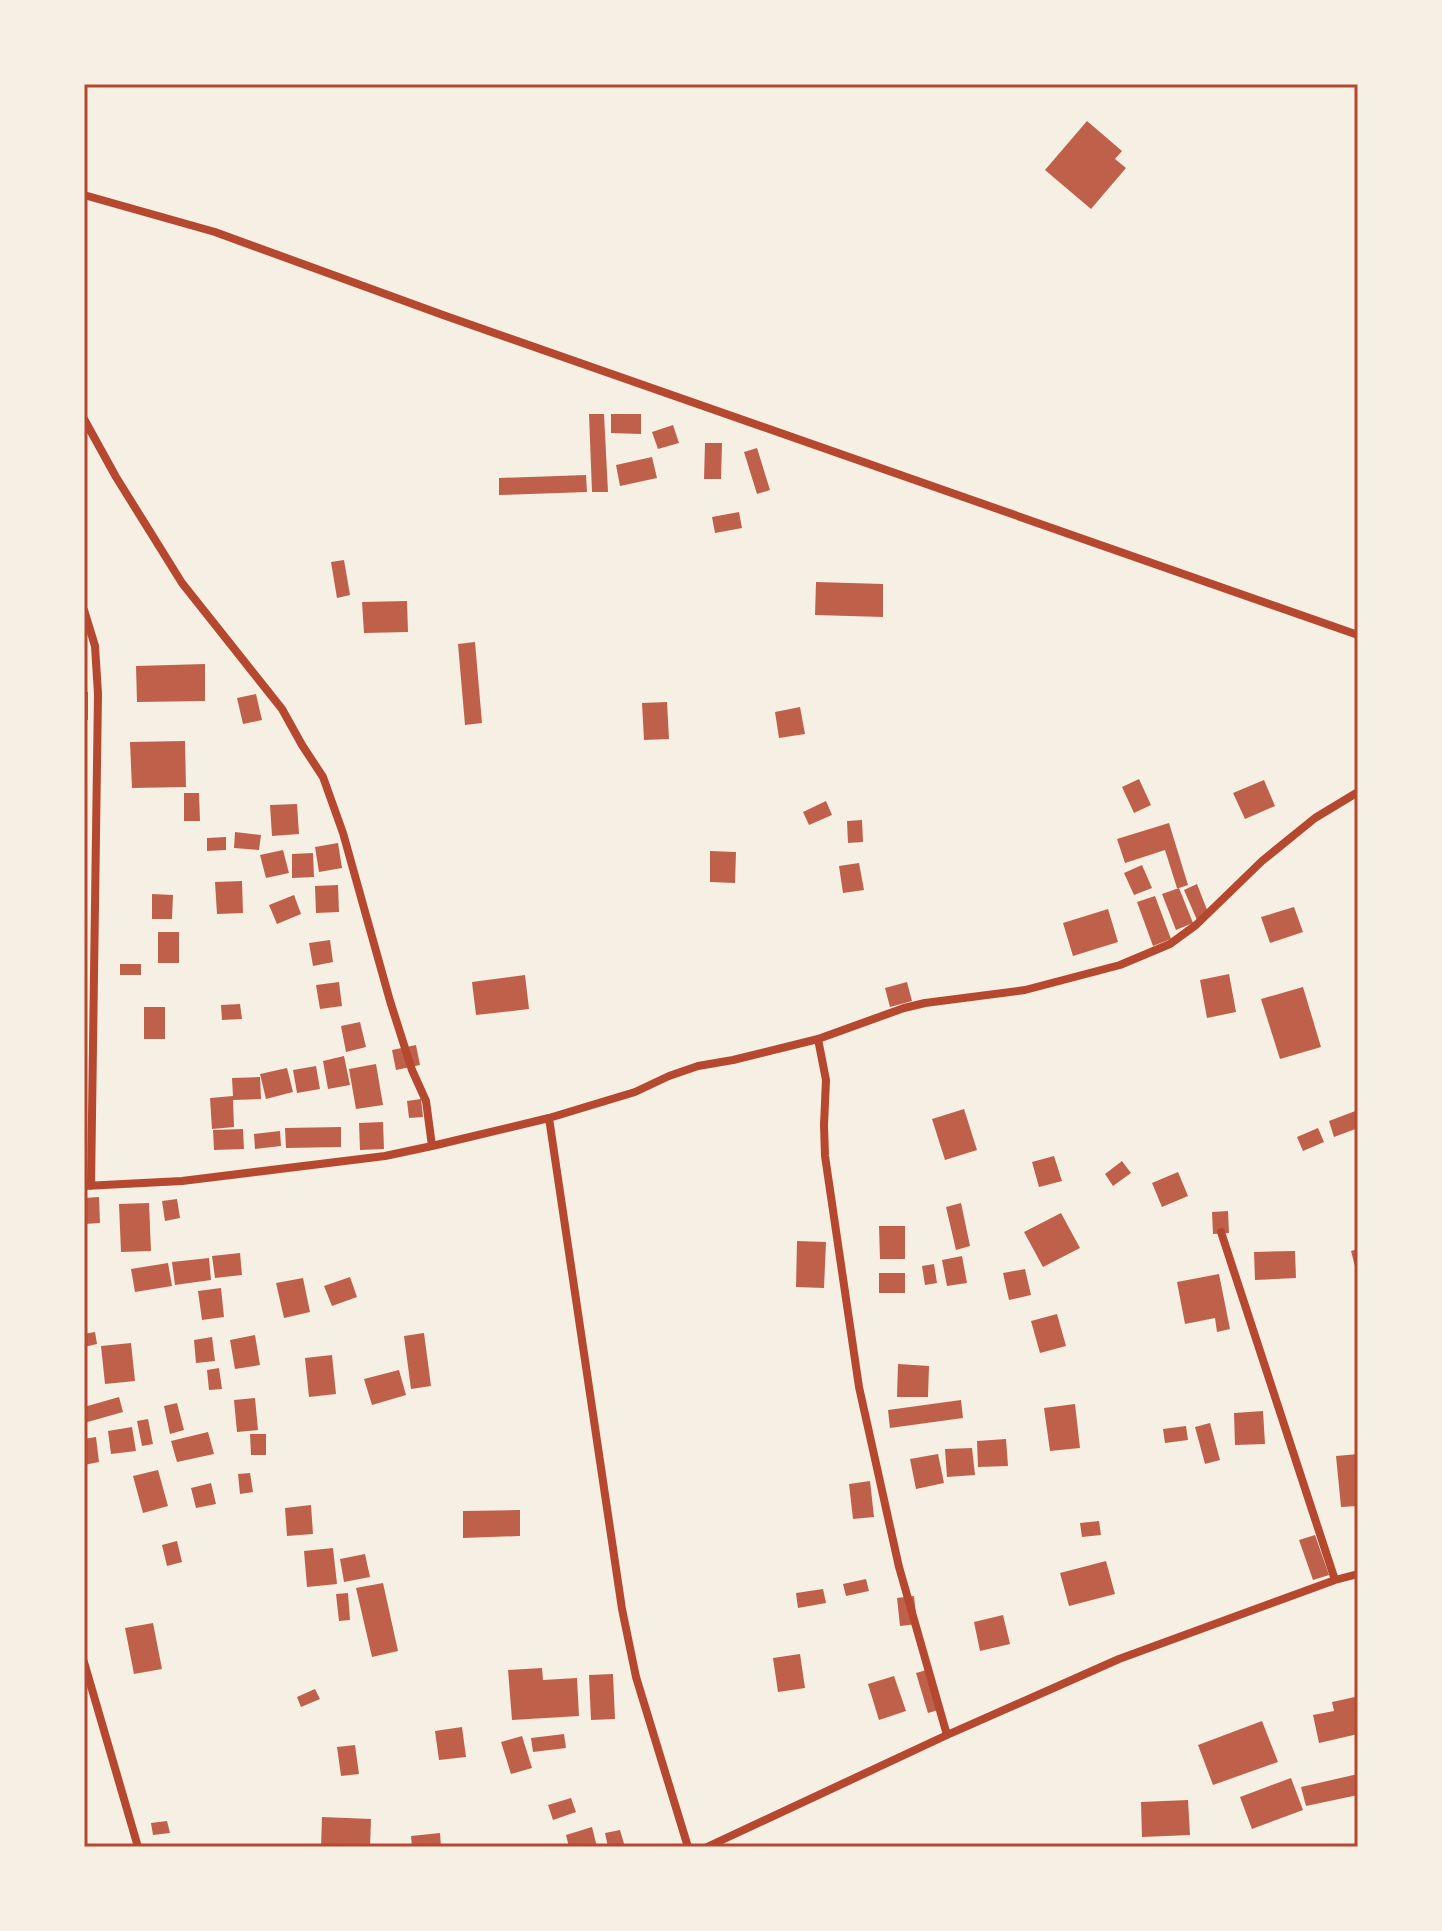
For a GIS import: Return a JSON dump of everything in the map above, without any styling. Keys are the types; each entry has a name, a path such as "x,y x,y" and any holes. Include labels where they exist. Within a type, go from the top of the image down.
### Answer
{"street":[{"path":"84,195 215,232 443,315 1358,635"},
{"path":"84,419 182,583 282,709 323,777 343,833 390,1001 412,1070 426,1101 432,1146"},
{"path":"84,610 95,646 98,694 88,1186 198,1179 385,1156 432,1146 549,1118 635,1092 698,1066 818,1039 904,1008 1025,990 1120,965 1170,944 1196,925 1262,861 1315,818 1358,792"},
{"path":"818,1039 826,1080 825,1156 859,1387 899,1567 947,1735"},
{"path":"549,1118 622,1609 636,1677 688,1847"},
{"path":"1221,1232 1335,1580"},
{"path":"707,1847 1119,1659 1358,1574"},
{"path":"84,1662 138,1847"}],"building":[{"path":"1087,121 1122,151 1115,159 1126,168 1091,209 1045,170"},
{"path":"589,414 604,414 608,492 592,492"},
{"path":"611,414 641,414 641,434 611,433"},
{"path":"673,425 679,443 658,449 652,432"},
{"path":"705,443 722,443 721,479 704,479"},
{"path":"757,448 770,490 757,494 744,452"},
{"path":"652,457 657,478 620,486 616,465"},
{"path":"586,475 587,492 499,495 499,478"},
{"path":"739,512 742,528 715,533 712,517"},
{"path":"344,560 350,595 337,598 331,562"},
{"path":"816,582 883,584 883,617 815,615"},
{"path":"407,601 408,632 364,633 362,602"},
{"path":"475,642 482,723 465,725 458,644"},
{"path":"205,664 205,701 137,702 136,666"},
{"path":"84,692 88,692 88,720 84,720"},
{"path":"256,694 262,720 243,724 237,698"},
{"path":"667,702 669,739 644,740 642,703"},
{"path":"800,707 805,734 779,738 775,712"},
{"path":"185,741 186,787 132,788 130,742"},
{"path":"1139,779 1151,805 1134,813 1122,787"},
{"path":"1264,780 1275,806 1245,819 1233,793"},
{"path":"184,793 199,793 200,821 184,821"},
{"path":"826,801 832,815 809,825 803,812"},
{"path":"297,804 299,834 272,836 270,805"},
{"path":"862,820 863,842 848,843 847,821"},
{"path":"1169,823 1188,885 1179,888 1165,850 1125,863 1117,839"},
{"path":"235,832 261,835 259,850 234,848"},
{"path":"226,837 226,850 207,851 207,838"},
{"path":"338,843 342,868 319,872 315,847"},
{"path":"283,850 289,873 266,878 260,855"},
{"path":"710,851 736,852 735,883 710,882"},
{"path":"313,853 314,877 292,878 292,854"},
{"path":"859,863 864,890 843,893 839,866"},
{"path":"1142,865 1152,888 1134,895 1124,873"},
{"path":"242,881 243,913 217,914 215,882"},
{"path":"1197,884 1209,915 1197,920 1184,890"},
{"path":"338,885 339,912 316,913 315,886"},
{"path":"1179,888 1193,923 1176,930 1162,894"},
{"path":"152,894 173,895 172,919 152,919"},
{"path":"294,895 301,914 277,924 269,905"},
{"path":"1155,896 1171,939 1153,946 1137,902"},
{"path":"1294,907 1303,932 1270,943 1261,917"},
{"path":"1108,909 1118,942 1073,956 1063,923"},
{"path":"158,932 179,932 179,963 158,963"},
{"path":"330,940 333,962 313,966 309,943"},
{"path":"120,964 141,964 141,975 120,975"},
{"path":"1229,974 1236,1012 1207,1018 1200,980"},
{"path":"525,975 529,1009 476,1015 472,982"},
{"path":"339,982 342,1006 320,1009 316,985"},
{"path":"907,982 912,1001 890,1007 885,988"},
{"path":"1303,987 1321,1047 1280,1059 1261,999"},
{"path":"240,1004 242,1019 222,1020 221,1005"},
{"path":"144,1007 165,1007 165,1039 144,1039"},
{"path":"360,1022 366,1047 346,1052 341,1026"},
{"path":"416,1045 420,1065 396,1070 392,1050"},
{"path":"344,1056 350,1085 328,1089 323,1061"},
{"path":"376,1064 383,1105 356,1109 349,1069"},
{"path":"316,1066 320,1089 297,1093 293,1070"},
{"path":"287,1068 293,1092 266,1099 260,1074"},
{"path":"260,1077 261,1099 233,1100 234,1127 212,1129 210,1098 233,1096 232,1078"},
{"path":"421,1099 423,1117 409,1118 407,1101"},
{"path":"964,1109 977,1150 945,1160 932,1119"},
{"path":"1358,1110 1358,1128 1334,1137 1329,1121"},
{"path":"383,1122 384,1149 360,1150 359,1123"},
{"path":"341,1127 341,1147 286,1148 285,1128"},
{"path":"1318,1128 1324,1142 1303,1151 1297,1137"},
{"path":"243,1129 244,1149 214,1150 213,1130"},
{"path":"280,1131 281,1146 255,1149 254,1134"},
{"path":"1054,1156 1062,1181 1039,1187 1032,1162"},
{"path":"1122,1161 1131,1173 1113,1186 1105,1174"},
{"path":"1178,1172 1188,1196 1162,1207 1152,1183"},
{"path":"99,1197 100,1223 84,1224 84,1198"},
{"path":"177,1199 180,1218 165,1221 162,1201"},
{"path":"149,1203 151,1251 121,1252 119,1204"},
{"path":"961,1203 970,1246 956,1250 946,1207"},
{"path":"1228,1211 1229,1233 1213,1234 1212,1212"},
{"path":"1061,1213 1080,1248 1043,1267 1024,1232"},
{"path":"879,1226 905,1226 905,1259 880,1259"},
{"path":"797,1241 826,1242 824,1288 796,1287"},
{"path":"1358,1249 1358,1274 1357,1274 1351,1251"},
{"path":"1295,1251 1296,1278 1255,1280 1254,1252"},
{"path":"240,1253 242,1275 215,1278 212,1256"},
{"path":"962,1256 967,1283 947,1286 942,1260"},
{"path":"209,1258 211,1280 175,1285 172,1262"},
{"path":"168,1263 172,1286 135,1292 131,1269"},
{"path":"934,1264 937,1283 925,1285 922,1266"},
{"path":"1025,1269 1031,1295 1009,1300 1003,1273"},
{"path":"879,1273 905,1273 905,1293 879,1293"},
{"path":"1219,1274 1230,1329 1217,1332 1215,1318 1185,1324 1177,1282"},
{"path":"350,1277 357,1297 332,1306 324,1286"},
{"path":"303,1278 310,1312 284,1318 276,1283"},
{"path":"221,1288 224,1317 202,1320 198,1291"},
{"path":"1057,1314 1066,1346 1040,1353 1031,1321"},
{"path":"95,1332 97,1344 84,1347 84,1334"},
{"path":"424,1333 431,1386 411,1389 404,1336"},
{"path":"255,1335 260,1365 235,1369 230,1340"},
{"path":"212,1337 215,1361 196,1363 194,1340"},
{"path":"131,1343 135,1381 105,1384 101,1346"},
{"path":"332,1355 336,1394 309,1397 305,1358"},
{"path":"898,1364 929,1366 928,1397 897,1397"},
{"path":"219,1368 222,1389 209,1390 207,1370"},
{"path":"399,1370 406,1395 372,1405 364,1379"},
{"path":"119,1397 123,1412 84,1423 84,1407"},
{"path":"255,1398 258,1430 237,1432 234,1400"},
{"path":"961,1400 963,1418 890,1428 888,1410"},
{"path":"177,1403 184,1430 170,1434 164,1406"},
{"path":"1075,1404 1080,1448 1050,1451 1044,1408"},
{"path":"1263,1411 1265,1444 1235,1445 1234,1413"},
{"path":"148,1419 153,1444 142,1446 137,1421"},
{"path":"1210,1423 1220,1460 1205,1464 1195,1427"},
{"path":"1186,1426 1188,1440 1165,1443 1163,1429"},
{"path":"132,1427 136,1451 111,1454 108,1431"},
{"path":"208,1432 214,1454 177,1462 171,1441"},
{"path":"250,1434 266,1434 266,1455 251,1455"},
{"path":"96,1437 99,1462 84,1465 84,1439"},
{"path":"1006,1439 1008,1466 978,1467 977,1441"},
{"path":"972,1448 975,1475 947,1477 945,1449"},
{"path":"938,1454 944,1483 916,1489 910,1459"},
{"path":"1358,1454 1358,1506 1341,1507 1336,1456"},
{"path":"158,1470 168,1506 143,1513 133,1476"},
{"path":"250,1473 253,1492 240,1494 238,1474"},
{"path":"870,1481 874,1517 853,1519 849,1484"},
{"path":"211,1483 216,1504 196,1508 191,1488"},
{"path":"311,1505 313,1534 287,1536 285,1508"},
{"path":"520,1510 520,1536 463,1538 463,1511"},
{"path":"1099,1521 1101,1535 1082,1537 1080,1523"},
{"path":"1315,1535 1329,1575 1313,1580 1299,1540"},
{"path":"177,1541 182,1562 167,1566 162,1545"},
{"path":"333,1548 337,1584 307,1587 304,1551"},
{"path":"365,1554 370,1577 344,1582 340,1559"},
{"path":"1106,1561 1115,1594 1069,1606 1060,1573"},
{"path":"866,1579 869,1591 846,1596 843,1584"},
{"path":"383,1583 398,1651 372,1657 356,1588"},
{"path":"823,1589 826,1603 798,1608 796,1593"},
{"path":"348,1593 350,1620 339,1621 336,1594"},
{"path":"914,1596 917,1624 900,1626 897,1598"},
{"path":"1003,1615 1010,1644 980,1651 974,1622"},
{"path":"153,1623 162,1669 134,1674 125,1628"},
{"path":"800,1654 805,1688 778,1692 773,1658"},
{"path":"542,1668 543,1680 577,1678 579,1716 512,1720 508,1670"},
{"path":"930,1669 942,1709 928,1713 916,1673"},
{"path":"613,1674 615,1719 591,1720 589,1675"},
{"path":"894,1676 906,1711 879,1720 868,1684"},
{"path":"315,1689 320,1699 301,1707 297,1697"},
{"path":"1355,1697 1358,1734 1319,1743 1313,1715 1334,1711 1332,1702"},
{"path":"1262,1721 1278,1762 1213,1785 1198,1745"},
{"path":"462,1727 466,1757 439,1760 435,1731"},
{"path":"564,1734 566,1748 533,1752 531,1738"},
{"path":"522,1736 532,1768 511,1774 501,1742"},
{"path":"355,1745 359,1774 341,1776 337,1747"},
{"path":"1358,1774 1358,1795 1306,1806 1301,1787"},
{"path":"1291,1778 1303,1810 1252,1829 1240,1797"},
{"path":"571,1798 576,1812 553,1820 548,1805"},
{"path":"1188,1800 1190,1835 1142,1837 1141,1802"},
{"path":"322,1817 371,1819 370,1847 321,1847"},
{"path":"167,1821 170,1833 153,1835 151,1823"},
{"path":"592,1827 597,1847 569,1847 566,1835"},
{"path":"620,1830 625,1847 608,1847 605,1833"},
{"path":"440,1833 441,1847 412,1847 411,1836"}]}
